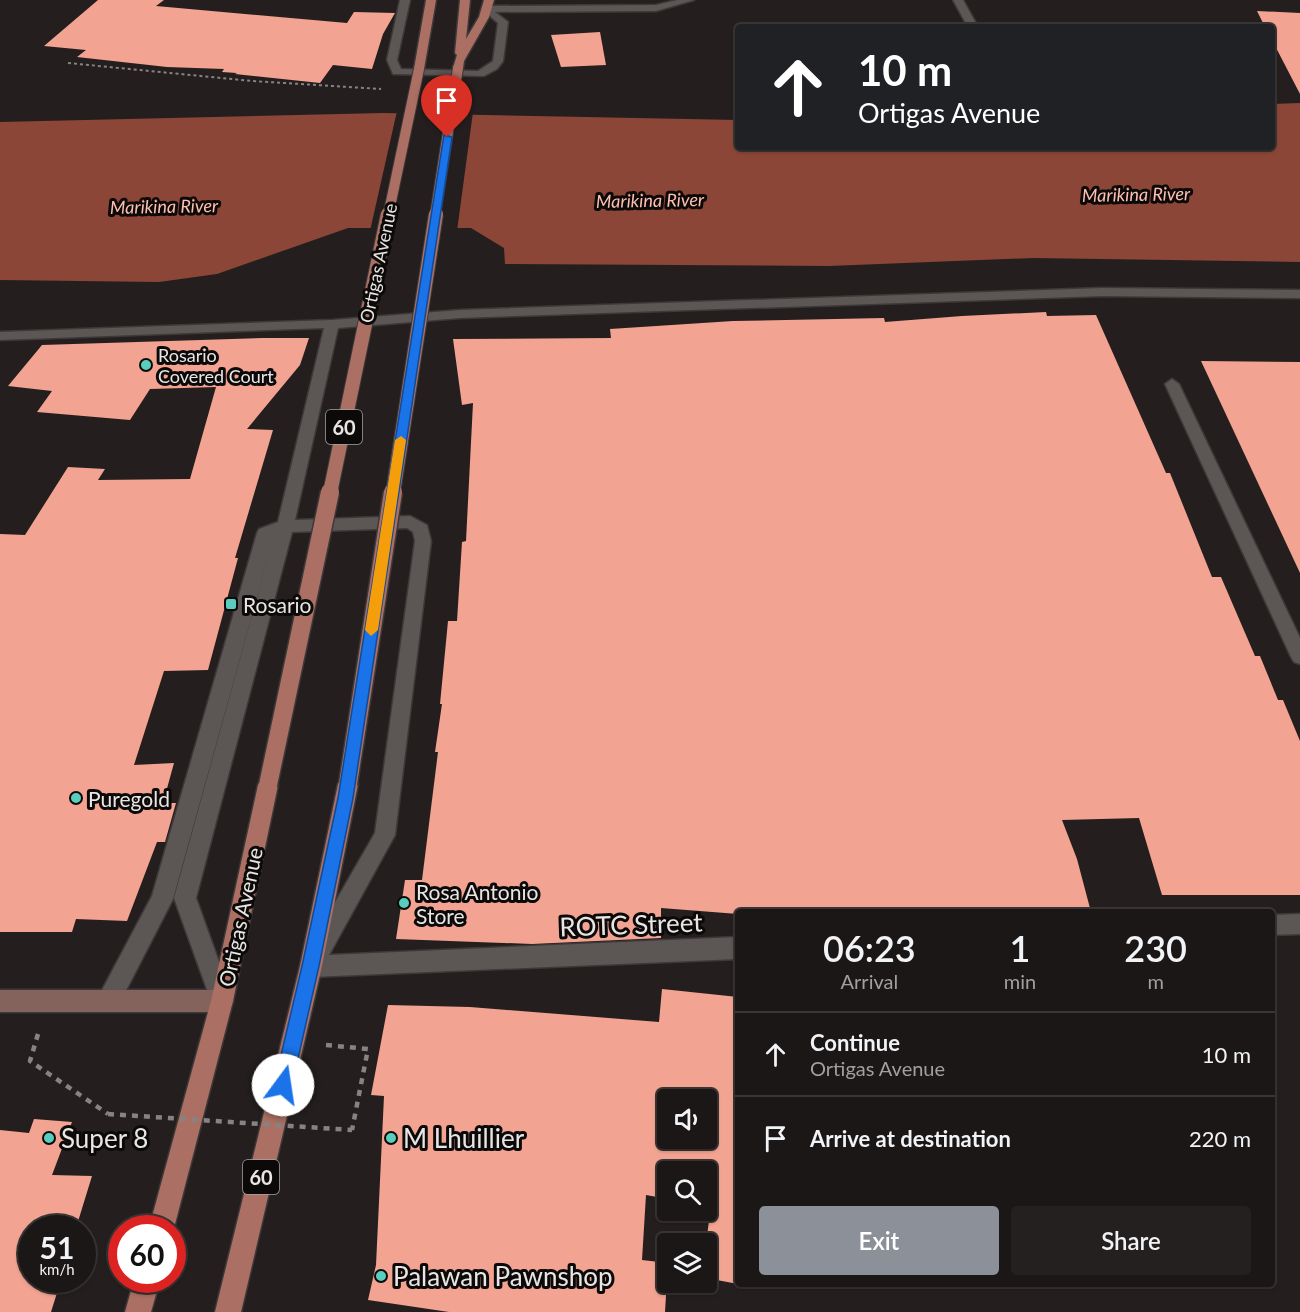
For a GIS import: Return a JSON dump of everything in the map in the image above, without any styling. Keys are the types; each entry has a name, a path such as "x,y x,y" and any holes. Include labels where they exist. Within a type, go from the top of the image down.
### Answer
{"main road":[{"name":"Ortigas Avenue","path":"222,1001 419,69 431,0"},
{"name":"60","path":"228,1312 294,1041 348,784 459,64 465,0"},
{"name":"60","path":"459,64 488,4"},
{"path":"0,1000 222,1001"},
{"name":"60","path":"164,1215 222,1001"},
{"path":"138,1312 143,1293"}],"street":[{"path":"405,0 392,60 397,72 480,74 493,67 498,61 503,22 488,4"},
{"path":"488,4 656,8 689,0"},
{"path":"958,0 971,24"},
{"path":"0,336 332,324 460,314 1090,293 1300,294"},
{"name":"Ortigas Avenue","path":"222,1001 185,898 285,526 332,324"},
{"path":"1172,384 1300,657"},
{"path":"109,1000 162,899 264,533 285,526 410,522 421,529 423,541 385,835 311,966"},
{"path":"1275,925 1300,924"},
{"name":"ROTC Street","path":"311,966 735,948"}],"path":[{"path":"68,63 252,81 390,90 397,89 397,72"},
{"path":"30,1061 108,1114 352,1130 368,1049 294,1041"}],"water":[{"name":"Marikina River","path":"1300,103 1300,262 1033,258 829,266 505,264 504,248 471,228 348,228 217,274 159,282 0,280 0,122 383,113 735,120 735,150 1275,150 1275,104"}],"pier":[{"path":"397,111 473,112 457,231 370,231"}],"building":[{"path":"98,0 164,0 156,6 347,23 354,12 395,13 383,34 372,69 333,65 320,83 222,72 224,69 167,67 77,57 86,50 44,46"},
{"path":"1257,11 1300,13 1300,94 1275,46 1275,24 1264,24"},
{"path":"600,32 606,65 561,67 551,35"},
{"path":"1046,312 1047,316 1096,315 1166,473 1170,473 1212,577 1221,577 1255,656 1260,656 1278,700 1283,700 1300,741 1300,895 1162,895 1139,818 1062,820 1077,859 1090,909 735,909 735,914 661,908 661,938 532,944 396,939 405,880 422,880 438,752 435,752 442,704 440,704 448,621 457,621 462,542 466,541 473,403 462,405 453,339 611,338 610,329 733,321 884,318 885,322"},
{"path":"309,338 300,365 247,429 273,430 235,558 238,558 208,670 164,671 134,765 174,763 163,803 176,803 165,842 157,842 127,921 76,919 72,932 0,932 0,534 25,535 68,467 105,469 98,480 190,479 216,387 150,389 130,420 37,412 52,391 8,386 42,345"},
{"path":"1201,361 1300,362 1300,573"},
{"path":"662,989 735,997 735,1283 717,1280 717,1233 707,1233 709,1221 717,1221 717,1161 657,1161 657,1197 646,1195 642,1260 657,1262 657,1293 666,1293 665,1312 449,1312 368,1300 376,1265 384,1096 371,1095 388,1005 470,1007 659,1022"},
{"path":"34,1119 72,1122 52,1175 92,1176 80,1215 18,1215 18,1293 57,1293 51,1312 0,1312 0,1130 29,1133"}],"slow traffic":[{"path":"371,630 401,440"}],"place":[{"name":"Rosario Covered Court","path":"146,365"},
{"name":"Rosario","path":"231,604"},
{"name":"Puregold","path":"76,798"},
{"name":"Rosa Antonio Store","path":"404,903"},
{"name":"Super 8","path":"49,1138"},
{"name":"M Lhuillier","path":"391,1138"},
{"name":"Palawan Pawnshop","path":"381,1276"}],"route":[{"path":"283,1085 311,966 345,798 447,137"}]}
